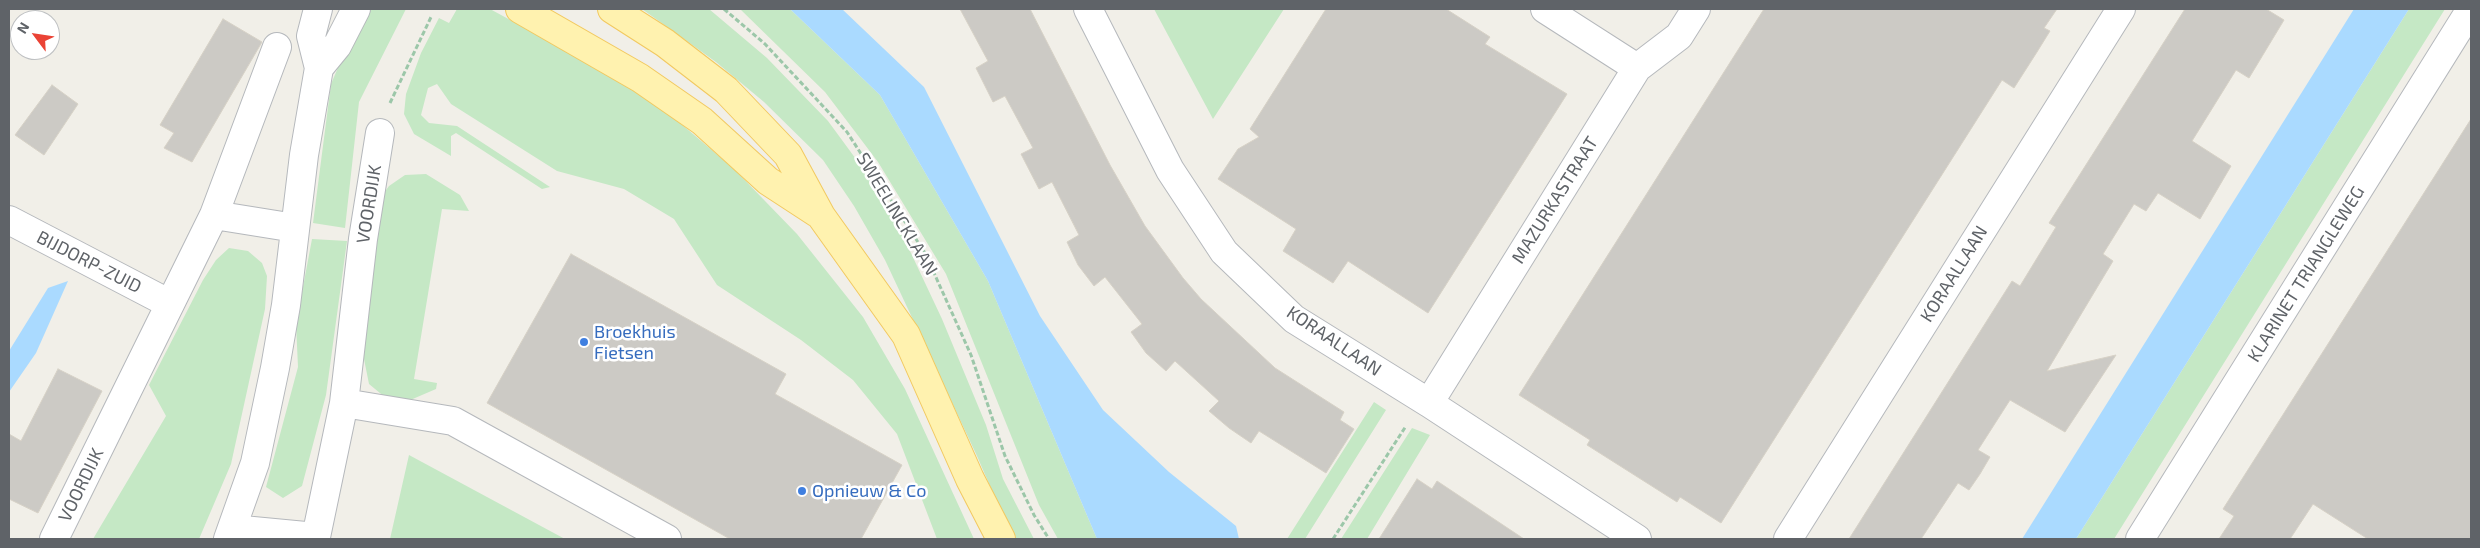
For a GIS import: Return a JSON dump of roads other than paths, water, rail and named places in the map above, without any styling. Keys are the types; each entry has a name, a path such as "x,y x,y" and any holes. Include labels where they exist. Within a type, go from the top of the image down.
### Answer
{"main road":[{"path":"520,9 640,78 702,121 768,180 821,216"},
{"path":"612,9 665,43 726,90 788,155 821,216 906,335 970,479 1001,539"}],"street":[{"name":"VOORDIJK","path":"318,9 311,36 319,68 304,155 286,305 264,428 255,463 230,534 316,536 344,403 363,239 380,133"},
{"name":"VOORDIJK","path":"319,68 337,46 356,9"},
{"name":"KORAALLAAN","path":"1088,9 1170,170 1224,252 1294,318 1429,403 1637,539"},
{"path":"1544,9 1637,68"},
{"name":"MAZURKASTRAAT","path":"1429,403 1637,68 1679,36 1696,9"},
{"name":"KORAALLAAN","path":"1788,539 2121,9"},
{"name":"KLARINET TRIANGLEWEG","path":"2140,539 2471,9"},
{"name":"VOORDIJK","path":"54,539 214,215 277,47"},
{"path":"214,215 295,228"},
{"name":"BIJDORP-ZUID","path":"9,220 170,304"},
{"path":"344,403 453,421 666,539"}],"water":[{"path":"790,9 842,9 924,87 1040,316 1103,410 1169,472 1236,526 1239,539 1097,539 988,281 880,95"},
{"path":"2354,9 2409,9 2076,539 2022,539"},
{"path":"68,281 36,353 9,392 9,351 48,288"}],"place":[{"name":"Broekhuis Fietsen","path":"584,342"},
{"name":"Opnieuw & Co","path":"802,491"}]}
